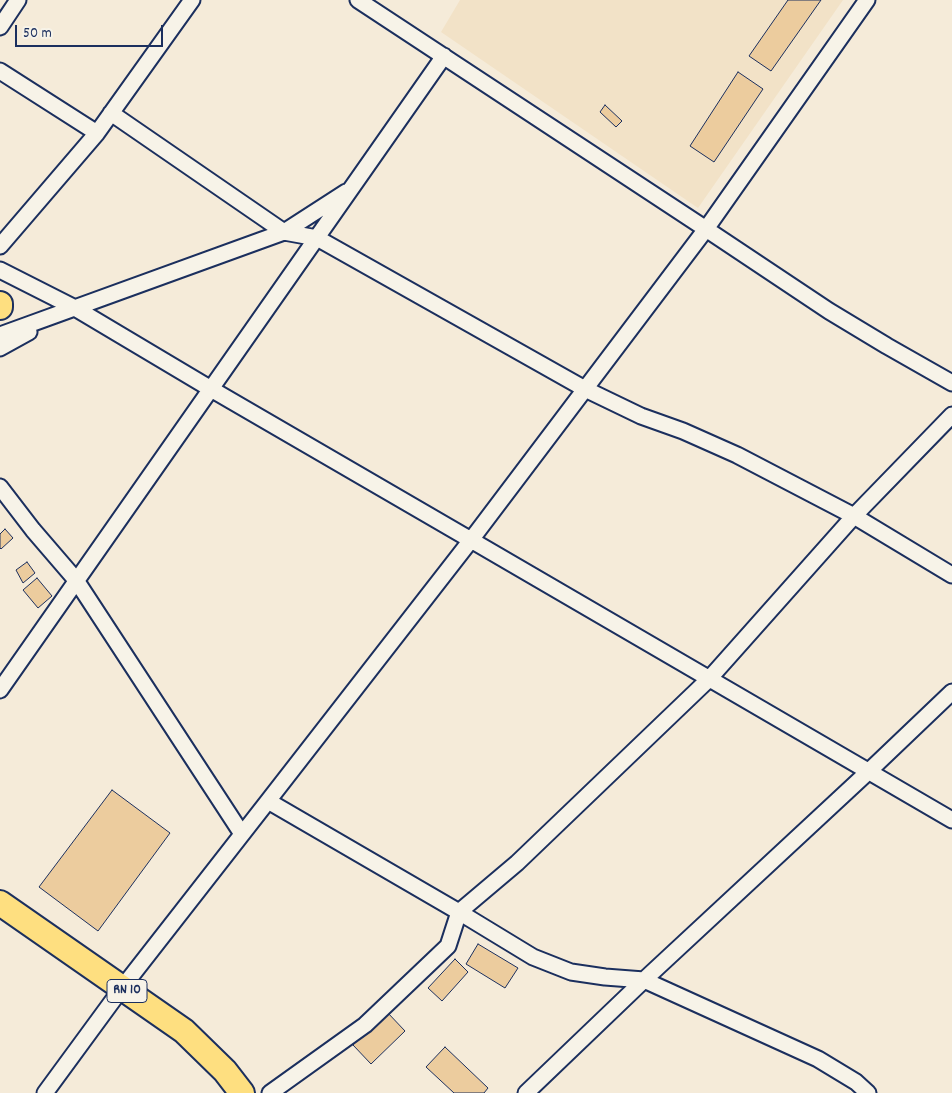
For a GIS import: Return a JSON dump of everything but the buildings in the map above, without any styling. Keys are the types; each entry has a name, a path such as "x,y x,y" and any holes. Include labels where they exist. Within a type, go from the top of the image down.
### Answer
{"main road":[{"name":"RN 10","path":"0,903 184,1031 225,1071 242,1093"}],"street":[{"path":"0,27 18,0"},
{"path":"0,246 97,133 192,0"},
{"path":"358,0 829,311 952,383"},
{"path":"46,1093 122,988 472,540 706,228 867,0"},
{"path":"0,690 444,56"},
{"path":"0,71 97,133"},
{"path":"111,113 284,232 317,238 585,389 641,416 737,455 854,516 952,575"},
{"path":"0,335 284,232 352,189"},
{"path":"0,270 74,308 952,820"},
{"path":"0,348 74,308"},
{"path":"270,1093 365,1025 448,946 459,912 517,863 709,679 854,516 952,415"},
{"path":"0,487 76,580 242,834"},
{"path":"526,1093 952,692"},
{"path":"268,801 534,957 571,972 644,980 818,1058 856,1082 868,1093"}],"shaded area":[{"path":"460,0 843,0 698,208 441,32"}]}
